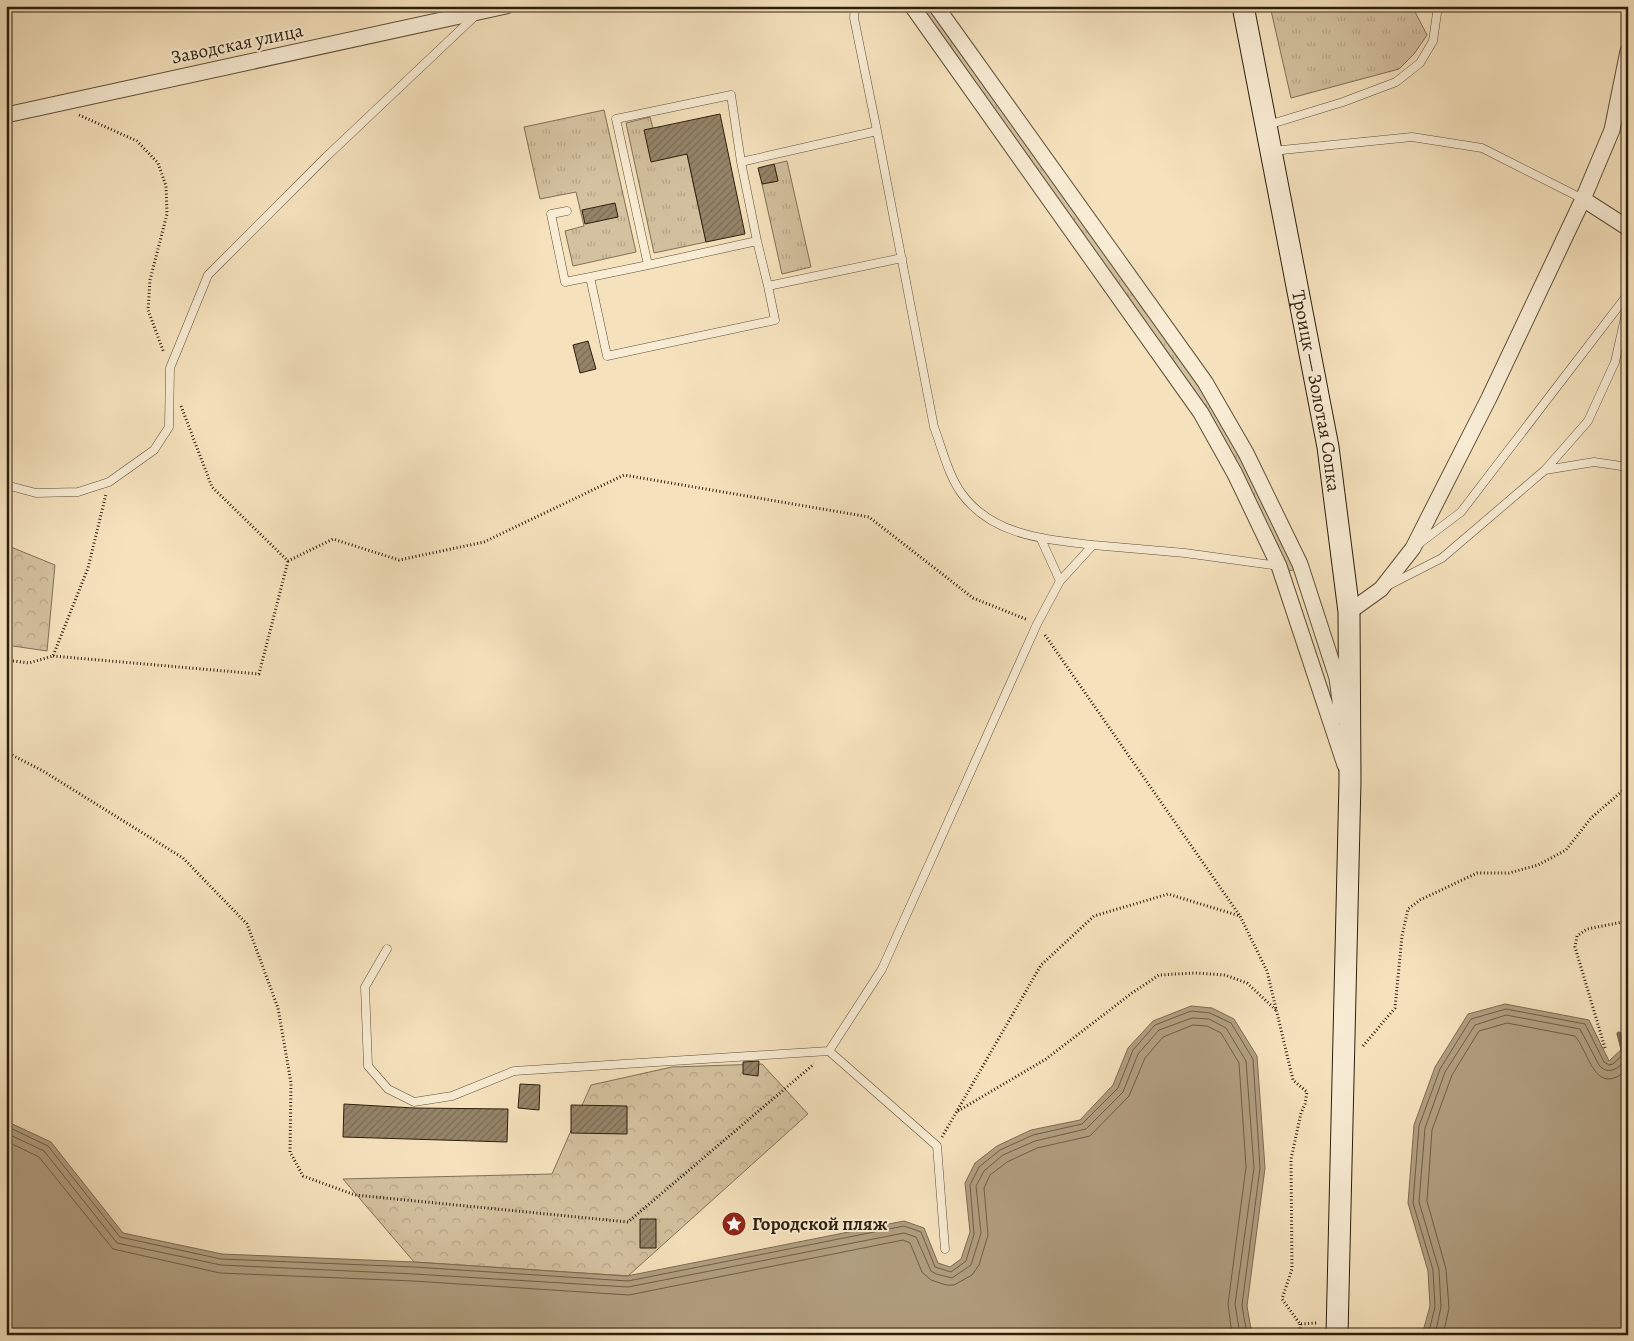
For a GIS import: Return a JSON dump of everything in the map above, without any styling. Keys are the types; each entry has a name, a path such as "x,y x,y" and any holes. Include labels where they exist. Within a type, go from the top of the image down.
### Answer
{"street":[{"name":"Заводская улица","path":"6,115 506,6"},
{"path":"912,6 1201,413 1235,474 1279,566 1350,782"},
{"path":"936,6 1205,382 1246,453 1300,564 1337,678 1350,782"},
{"name":"Троицк — Золотая Сопка","path":"1243,6 1328,447 1349,612 1350,782 1337,1335"},
{"path":"1349,612 1381,589 1413,548 1489,398 1584,199 1612,130 1628,51"},
{"path":"1584,199 1628,228"}],"lane":[{"path":"855,6 854,18 934,427 950,471 962,493 982,515 1016,533 1041,539 1185,553 1279,566"},
{"path":"1266,125 1343,102 1396,82 1420,63 1433,41 1437,10 1432,6"},
{"path":"6,485 36,493 78,492 108,482 154,450 169,427 170,368 208,276 326,157 478,13"},
{"path":"590,277 607,356 775,320 741,162 731,95 616,120 648,265"},
{"path":"741,162 877,131"},
{"path":"1271,151 1412,137 1482,148 1584,199"},
{"path":"567,211 551,214 565,282 757,241"},
{"path":"768,286 902,258"},
{"path":"1413,548 1461,512 1628,294"},
{"path":"1381,589 1442,558 1546,470 1588,421 1616,362 1628,304"},
{"path":"1546,470 1594,462 1628,467"},
{"path":"1041,539 1060,581"},
{"path":"829,1051 882,969 1037,624 1060,581 1093,545"},
{"path":"387,949 365,987 368,1066 388,1090 414,1102 452,1096 514,1071 829,1051 937,1146 945,1249"}],"path":[{"path":"52,104 137,141 158,163 166,186 167,214 150,280 148,310 170,368"},
{"path":"169,384 175,388 212,487 288,561"},
{"path":"288,561 333,540 398,560 484,542 624,475 869,517 972,598 1037,624 1240,916 1267,971 1293,1080 1307,1092 1291,1159 1292,1269 1282,1299 1300,1324 1300,1335"},
{"path":"53,656 88,568 108,482"},
{"path":"6,660 28,663 53,656 260,674 288,561"},
{"path":"6,752 43,771 183,858 247,924 280,1017 291,1083 290,1152 303,1176 355,1196 628,1222 829,1051"},
{"path":"1363,1046 1396,1008 1402,936 1408,909 1420,900 1477,873 1509,873 1538,865 1566,850 1591,818 1628,786"},
{"path":"937,1146 1041,965 1094,916 1168,894 1240,916"},
{"path":"1606,1048 1575,947 1577,936 1587,929 1628,921"},
{"path":"957,1112 1046,1059 1132,993 1159,975 1195,973 1225,975 1246,983 1276,1010"},
{"path":"1300,1324 1317,1323"}],"green space":[{"path":"920,6 930,6 1194,377 1228,430 1296,569 1289,571 1252,496"},
{"path":"1270,6 1412,6 1427,35 1414,54 1399,69 1291,98"},
{"path":"604,110 636,252 573,266 565,231 584,226 576,192 540,199 524,127"},
{"path":"650,117 653,128 644,130 687,154 706,242 654,253 626,123"},
{"path":"787,161 811,267 782,274 762,184 778,181 774,164"},
{"path":"6,545 55,565 47,651 6,645"},
{"path":"762,1064 808,1114 628,1276 414,1262 343,1179 552,1174 591,1085 672,1067"}],"water":[{"path":"1505,1004 1589,1020 1609,1061 1624,1047 1628,1035 1628,1335 1422,1335 1430,1306 1428,1271 1408,1203 1414,1125 1435,1067 1468,1014"},
{"path":"1191,1006 1212,1008 1234,1019 1257,1056 1265,1168 1247,1306 1252,1335 6,1335 6,1121 51,1142 123,1233 222,1254 414,1262 627,1276 904,1221 924,1228 938,1263 950,1267 961,1259 970,1232 965,1183 975,1163 997,1146 1031,1130 1080,1120 1113,1085 1128,1048 1153,1021"}],"building":[{"path":"720,114 745,234 706,242 687,154 651,162 644,130"},
{"path":"774,164 778,181 762,184 758,168"},
{"path":"615,203 618,217 585,224 582,210"},
{"path":"588,341 596,369 580,373 573,345"},
{"path":"759,1061 758,1076 743,1074 743,1062"},
{"path":"520,1084 540,1085 539,1110 518,1108"},
{"path":"344,1104 414,1108 508,1109 507,1142 343,1137"},
{"path":"571,1105 627,1106 627,1134 571,1133"},
{"path":"640,1219 656,1219 656,1248 640,1248"}],"waterway":[{"path":"1619,1034 1624,1053"}],"place":[{"name":"Городской пляж","path":"734,1224"}]}
